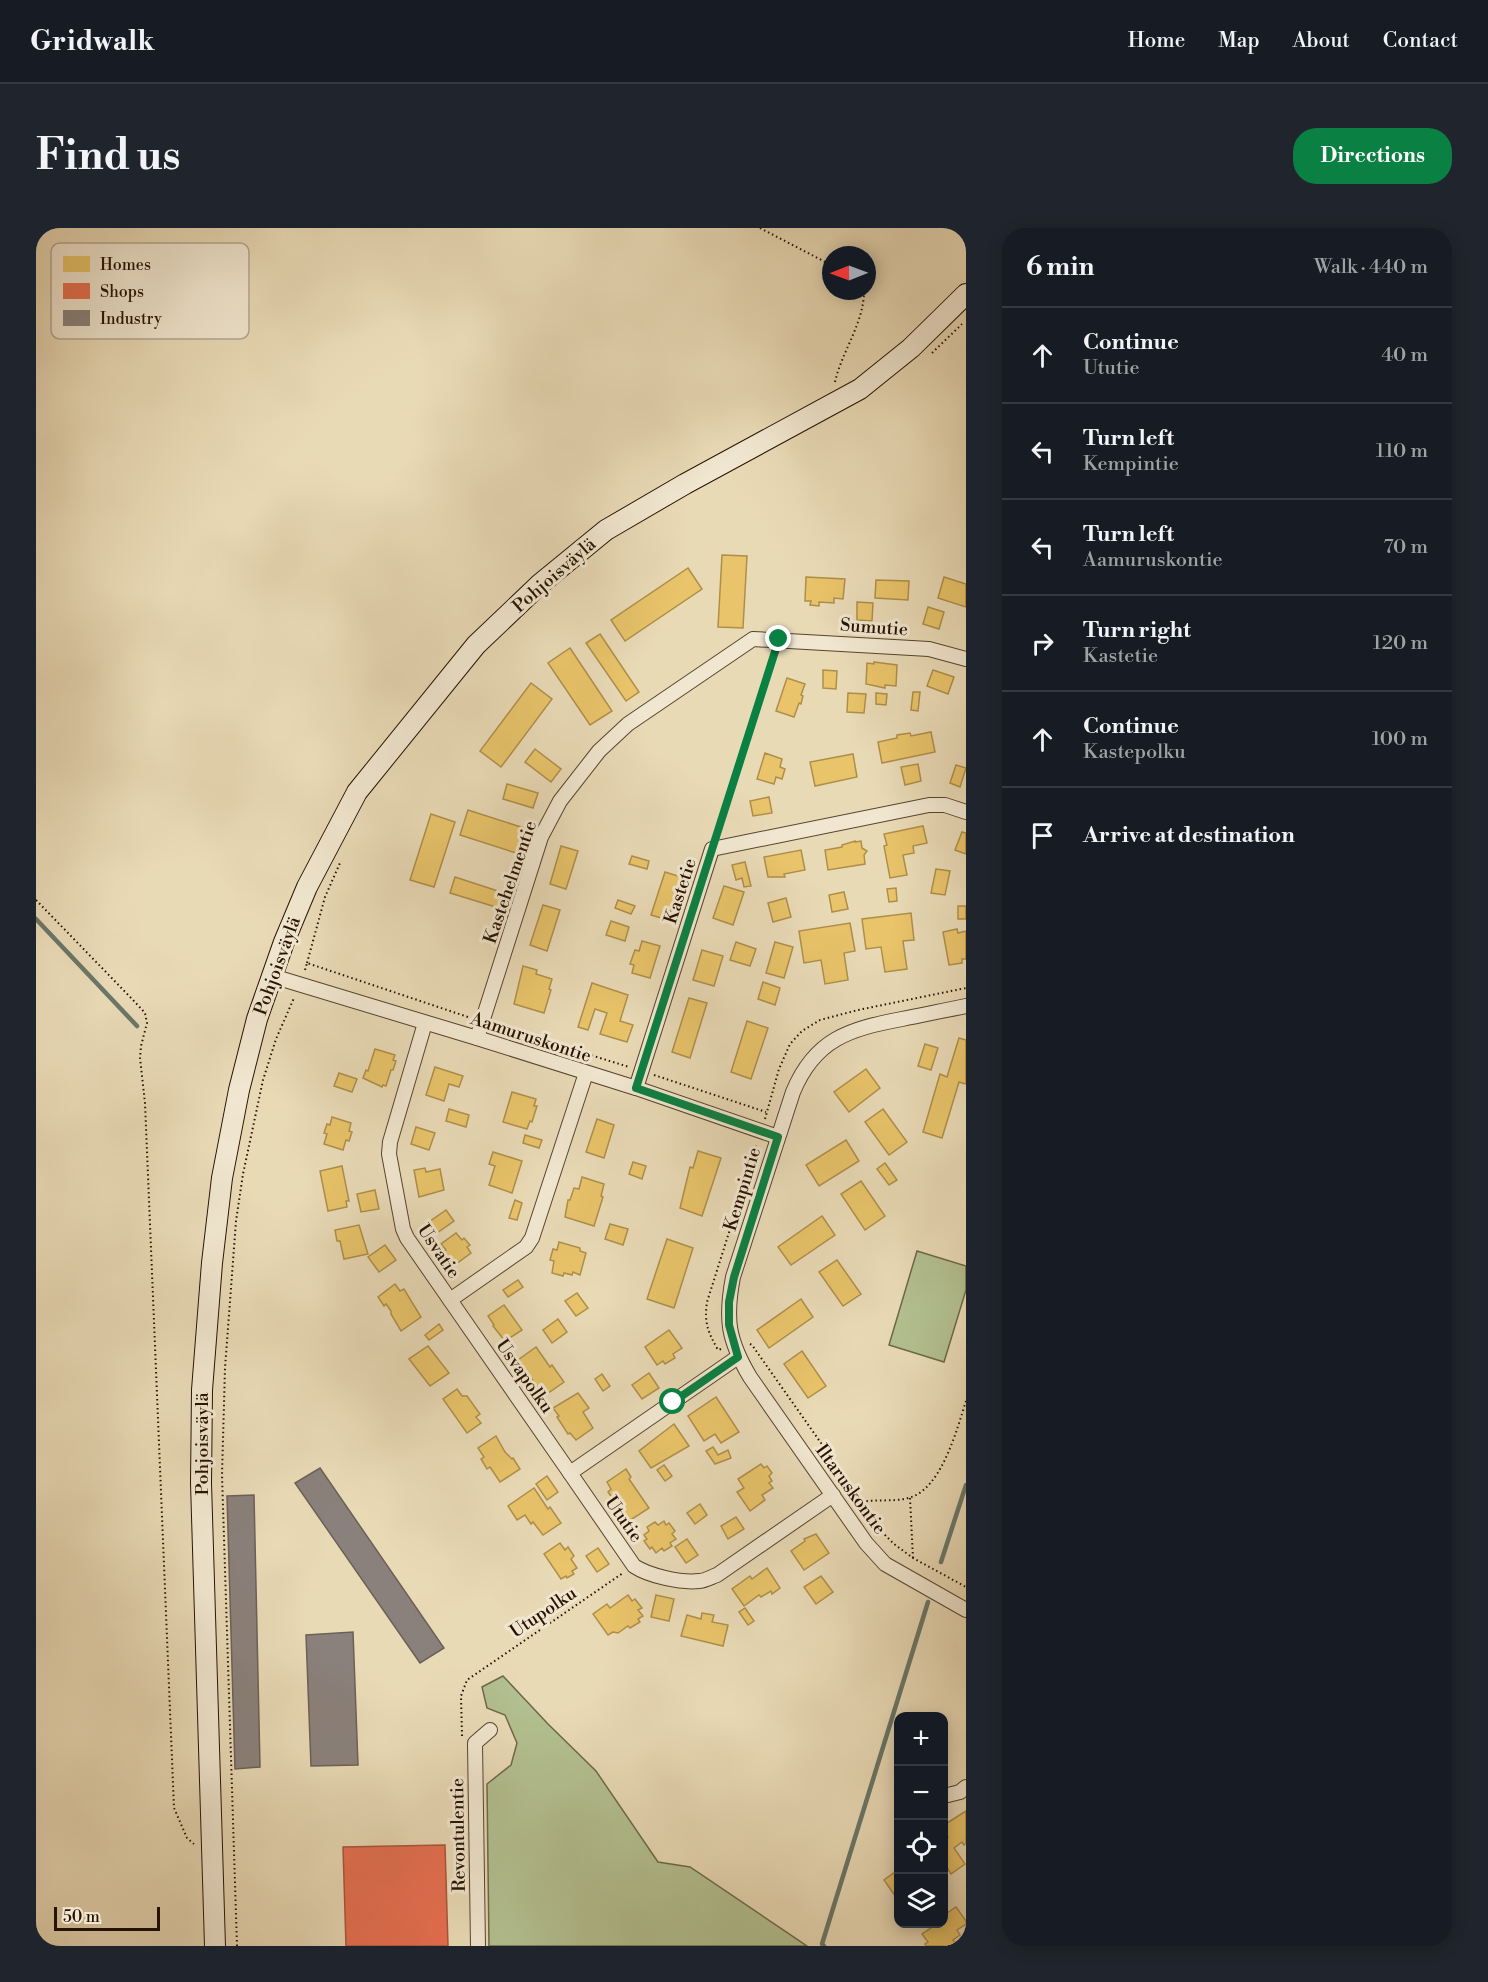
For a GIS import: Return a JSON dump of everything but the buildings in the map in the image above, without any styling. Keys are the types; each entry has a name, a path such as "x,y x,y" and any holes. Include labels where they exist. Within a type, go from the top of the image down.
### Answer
{"main road":[{"name":"Pohjoisväylä","path":"215,1946 201,1483 202,1390 212,1263 222,1178 239,1090 257,1019 307,887 357,792 476,645 540,584 606,530 685,484 860,389 911,348 966,294"}],"street":[{"name":"Kastehelmentie","path":"477,1038 541,837 560,801 599,751 628,724 753,639 779,639"},
{"name":"Sumutie","path":"779,639 929,649 966,659"},
{"name":"Kastetie","path":"636,1088 712,849 929,805 945,805 966,812"},
{"name":"Aamuruskontie","path":"272,976 636,1088 778,1137"},
{"name":"Kempintie","path":"736,1352 729,1325 729,1302 734,1277 800,1074 823,1048 852,1030 966,1006"},
{"name":"Usvatie","path":"425,1023 390,1142 389,1154 403,1229 450,1300 526,1247 532,1238 586,1073"},
{"name":"Usvapolku","path":"450,1300 570,1473"},
{"path":"570,1473 736,1352"},
{"name":"Iltaruskontie","path":"736,1352 750,1377 866,1543 885,1564 966,1610"},
{"name":"Ututie","path":"570,1473 634,1566 644,1572 687,1582 702,1581 722,1572 833,1495"},
{"name":"Revontulentie","path":"478,1946 475,1743 490,1730"},
{"path":"948,1795 960,1792 966,1787"}],"path":[{"path":"760,228 822,260"},
{"path":"830,405 837,377 864,300"},
{"path":"926,359 966,319"},
{"path":"712,849 779,639"},
{"path":"237,1946 222,1475 225,1368 236,1221 243,1174 263,1080 276,1039 308,963 325,897 343,855"},
{"path":"36,900 145,1013 147,1023 140,1058 146,1103 174,1808 187,1838 213,1861"},
{"path":"308,963 483,1022 640,1070 766,1112"},
{"path":"966,988 820,1020 802,1031 790,1044 779,1069 705,1318 708,1333 718,1350 736,1352 746,1343 752,1345 881,1531 913,1558 966,1587"},
{"path":"862,1502 910,1498 933,1483 952,1446 966,1401"},
{"path":"910,1498 913,1558"},
{"name":"Utupolku","path":"467,1680 634,1566"}],"green space":[{"path":"917,1251 966,1266 966,1290 944,1362 889,1345"},
{"path":"503,1676 596,1771 658,1862 690,1867 807,1946 489,1946 487,1784 511,1765 517,1743 505,1715 487,1708 482,1687"}],"waterway":[{"path":"36,919 137,1026"},
{"path":"941,1562 966,1485"},
{"path":"824,1946 822,1944 928,1602"}],"route":[{"path":"673,1402 738,1357 729,1325 729,1302 734,1277 778,1137 636,1088 779,639"}]}
